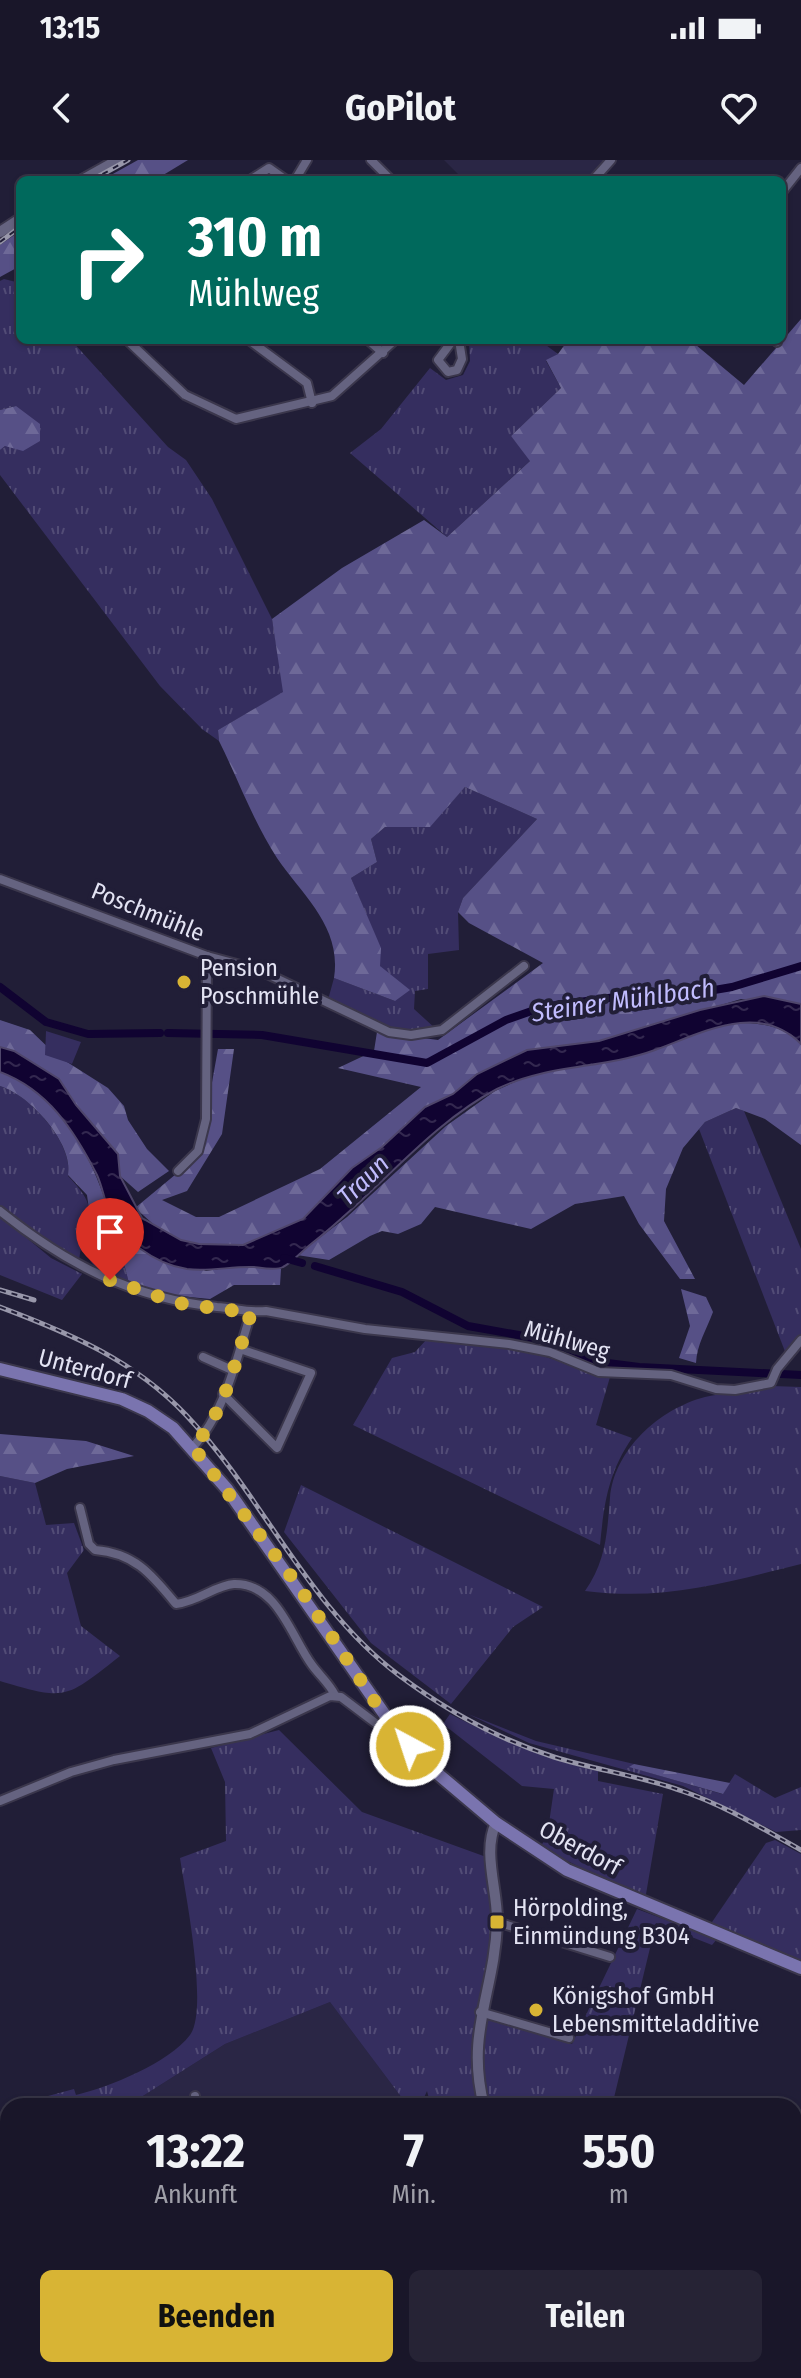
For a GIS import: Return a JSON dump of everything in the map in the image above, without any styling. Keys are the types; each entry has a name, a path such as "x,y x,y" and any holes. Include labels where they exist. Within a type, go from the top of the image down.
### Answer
{"main road":[{"name":"Unterdorf","path":"0,1369 135,1404 160,1418 193,1447"},
{"name":"Oberdorf","path":"193,1447 297,1584 394,1728 438,1774 496,1823 567,1870 801,1968"}],"street":[{"path":"89,176 118,160"},
{"path":"371,160 387,176"},
{"path":"597,176 611,160"},
{"path":"256,176 269,168 280,176"},
{"path":"786,187 801,168"},
{"path":"131,344 185,395 236,419 332,396 391,344"},
{"path":"254,344 307,383 312,403"},
{"path":"373,344 383,353"},
{"name":"Poschmühle","path":"0,879 207,956 206,1119 198,1151 178,1171"},
{"path":"207,956 259,970 312,993 365,1023 411,1035 442,1030 524,966"},
{"name":"Mühlweg","path":"0,1211 58,1256 110,1280 178,1303 251,1313 266,1311 365,1329 509,1344 550,1352 599,1372 671,1375 716,1389 753,1388 771,1383 777,1369 801,1340"},
{"path":"193,1447 208,1427 223,1394 251,1313"},
{"path":"223,1394 277,1448 311,1373 240,1349"},
{"path":"203,1357 232,1370"},
{"path":"80,1508 89,1544 95,1550 124,1555 143,1565 176,1604 201,1599 222,1586 234,1584 261,1592 281,1612 335,1695 386,1731 394,1728"},
{"path":"0,1801 71,1772 128,1757 250,1734 335,1695"},
{"path":"483,2098 476,2057 480,2012 497,1922 490,1843 496,1823"},
{"path":"497,1922 610,1957"},
{"path":"480,2012 569,2038"}],"shaded area":[{"path":"444,160 613,160 601,176 460,176"},
{"path":"330,2002 402,2098 140,2098 225,2044"}],"green space":[{"path":"138,160 188,160 162,176 109,176"},
{"path":"16,234 16,268 0,277 0,245"},
{"path":"0,281 16,282 16,344 75,344 168,447 186,460 212,499 272,619 284,692 218,730 219,741 202,729 160,686 0,475 0,450 5,446 16,406 0,410"},
{"path":"801,319 801,1004 741,999 599,1041 527,1050 477,1074 453,1094 425,1107 382,1147 352,1168 303,1219 244,1245 199,1244 161,1231 135,1208 199,1155 218,1049 234,1049 222,1134 187,1191 162,1200 196,1217 219,1217 320,1169 421,1087 338,1068 374,1051 377,1032 438,1040 543,963 469,923 458,912 463,898 537,819 465,787 430,827 385,827 371,839 377,862 351,878 381,948 380,966 410,990 395,1001 334,978 335,960 326,928 277,858 219,741 218,730 283,692 272,619 342,568 424,520 447,537 530,461 511,436 561,388 546,360 558,354 565,344 695,344 744,385 779,344 786,344 786,336"},
{"path":"469,344 544,344 558,354 546,361 561,388 511,436 531,460 447,537 350,453 381,429 430,368 446,380 463,375 470,361"},
{"path":"16,406 40,424 40,441 23,451 5,446 0,450 0,410"},
{"path":"465,787 537,819 463,898 458,912 459,950 428,954 428,989 415,991 414,1009 437,1030 406,1031 380,1025 328,1000 334,978 395,1001 380,966 380,948 351,878 377,862 371,839 385,827 430,826"},
{"path":"0,1020 30,1030 56,1055 108,1088 124,1106 128,1120 147,1149 169,1171 138,1192 120,1176 118,1154 76,1105 59,1079 14,1051 0,1047"},
{"path":"735,1023 771,1026 801,1044 801,1145 765,1119 736,1108 705,1122 683,1148 666,1189 664,1221 695,1279 680,1279 639,1224 624,1196 575,1204 531,1229 435,1207 421,1224 398,1234 382,1231 329,1260 297,1255 347,1217 446,1126 495,1091 537,1072 640,1055 713,1027"},
{"path":"46,1031 81,1042 72,1064 45,1055"},
{"path":"0,1072 39,1094 69,1127 81,1147 108,1209 91,1224 87,1195 68,1175 68,1163 57,1136 48,1122 24,1099 0,1086"},
{"path":"0,1086 24,1099 48,1122 64,1150 68,1176 80,1189 89,1209 79,1263 0,1208"},
{"path":"736,1108 744,1111 801,1249 801,1336 786,1354 699,1129 705,1122"},
{"path":"0,1216 51,1258 82,1274 62,1300 0,1275"},
{"path":"115,1222 127,1237 206,1271 237,1266 281,1269 280,1285 234,1285 210,1299 170,1295 129,1283 122,1256 100,1245 98,1233"},
{"path":"98,1233 100,1245 122,1256 129,1283 98,1269 89,1258 89,1241"},
{"path":"681,1289 706,1297 713,1312 696,1363 679,1358 690,1326"},
{"path":"428,1338 520,1349 610,1377 596,1425 632,1438 617,1464 608,1489 600,1545 353,1425 392,1358 415,1352"},
{"path":"771,1386 801,1387 801,1564 720,1584 668,1592 585,1591 604,1547 613,1480 630,1448 642,1434 671,1411 688,1403 705,1397"},
{"path":"0,1434 86,1441 134,1456 67,1469 35,1483 0,1476"},
{"path":"0,1476 35,1483 46,1525 74,1523 84,1550 67,1573 81,1626 120,1656 87,1681 64,1692 39,1692 0,1681"},
{"path":"301,1485 543,1607 513,1627 451,1704 371,1643 284,1532"},
{"path":"450,1714 522,1747 598,1771 598,1781 663,1794 645,1900 540,1847 547,1837 554,1789 522,1786 443,1724"},
{"path":"468,1714 536,1741 634,1764 630,1767 722,1794 735,1774 775,1798 801,1787 801,1830 776,1832 683,1786 529,1743"},
{"path":"279,1730 362,1812 489,1858 494,1918 475,2036 473,2058 477,2098 429,2098 427,2091 424,2098 402,2098 330,2002 225,2044 140,2098 41,2098 74,2089 76,2095 121,2080 168,2055 190,2035 195,2022 197,1977 180,1858 226,1841 225,1782 211,1748"},
{"path":"634,1764 730,1783 723,1794 629,1767"},
{"path":"775,1840 801,1854 801,1961 710,1925 766,1843"},
{"path":"637,1909 717,1939 712,1945 656,1923 614,2098 489,2098 482,2061 485,2019 572,2044"},
{"path":"722,1941 801,1971 801,1975"}],"water":[{"name":"Traun","path":"764,996 801,1004 801,1044 785,1031 767,1024 730,1024 635,1056 535,1075 497,1089 448,1121 334,1225 290,1262 277,1269 187,1269 163,1262 140,1249 114,1220 97,1175 58,1113 32,1089 0,1072 0,1047 14,1051 59,1079 76,1105 118,1154 120,1176 142,1218 181,1240 199,1244 243,1245 303,1219 352,1168 382,1147 425,1107 453,1094 477,1074 527,1050 599,1041 700,1010"}],"waterway":[{"name":"Steiner Mühlbach","path":"168,1033 262,1035 427,1063 506,1020 543,1007 623,996 679,996 732,987 801,966"},
{"name":"Steiner Mühlbach","path":"0,987 46,1022 88,1034 160,1033"},
{"path":"284,1258 302,1263"},
{"path":"315,1266 402,1292 468,1326 535,1338 592,1361 639,1367 801,1375"}],"railway":[{"path":"99,176 128,160"},
{"path":"0,242 16,230"},
{"path":"0,1290 34,1300"},
{"path":"0,1307 99,1350 166,1396 214,1447 339,1618 368,1649 418,1689 474,1723 513,1742 554,1757 651,1781 698,1797 801,1850"}],"place":[{"name":"Pension Poschmühle","path":"184,982"},
{"name":"Hörpolding, Einmündung B304","path":"497,1922"},
{"name":"Königshof GmbH Lebensmitteladditive","path":"536,2010"}],"route":[{"path":"110,1280 178,1303 251,1313 223,1394 204,1435 193,1447 297,1584 377,1705 410,1746"}]}
